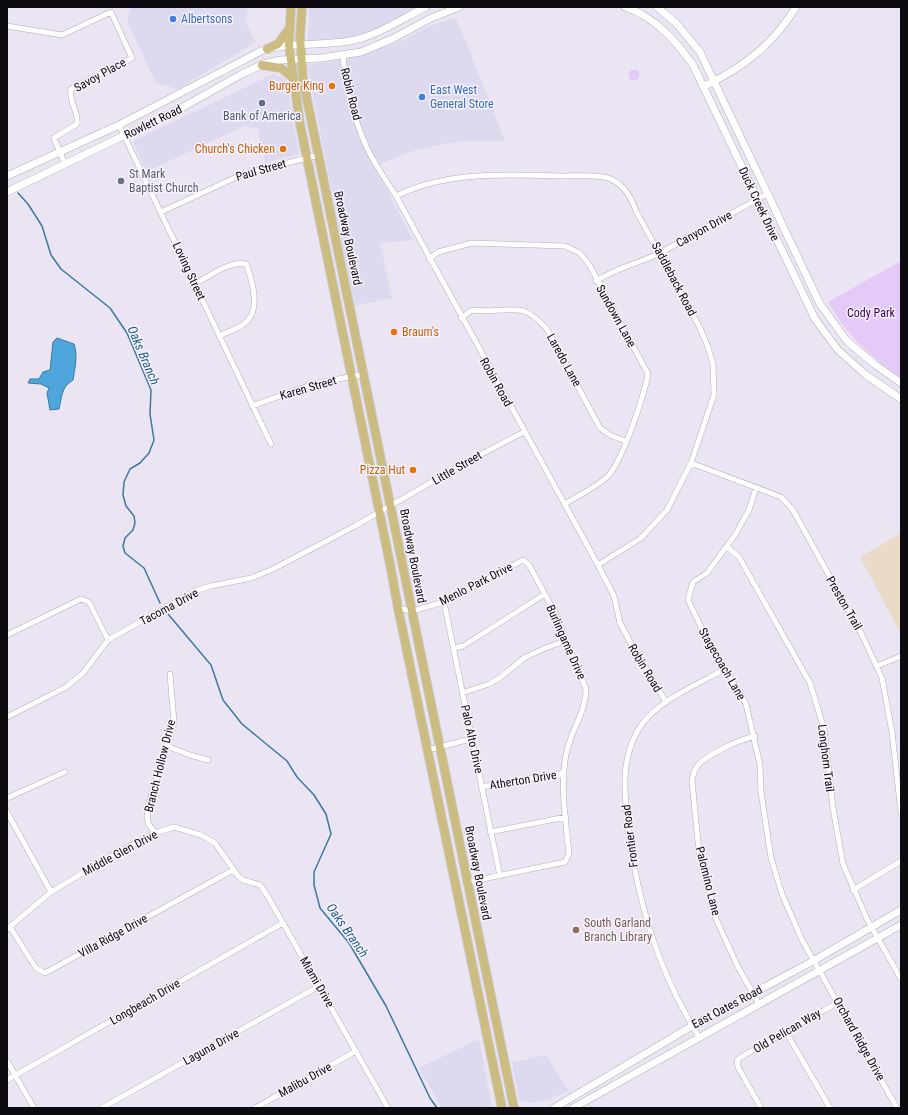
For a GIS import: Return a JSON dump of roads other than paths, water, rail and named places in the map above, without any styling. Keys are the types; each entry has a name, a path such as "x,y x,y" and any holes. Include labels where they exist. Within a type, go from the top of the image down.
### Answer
{"main road":[{"name":"Broadway Boulevard","path":"291,7 289,46 290,59 307,158 427,750 502,1108"},
{"name":"Broadway Boulevard","path":"302,7 300,45 303,80 514,1108"},
{"path":"289,46 355,40 376,32 426,7"},
{"path":"301,59 343,55 376,46 431,18 459,7"},
{"name":"Duck Creek Drive","path":"625,7 643,15 666,32 684,52 704,87 756,200 815,319 838,350 866,375 901,399"},
{"path":"643,15 648,7"},
{"name":"Duck Creek Drive","path":"657,7 676,23 700,52 766,194 820,304 847,341 874,364 901,383"},
{"path":"704,87 715,82 750,60 783,25 796,7"},
{"path":"267,49 278,44 283,39 290,26"},
{"name":"Rowlett Road","path":"7,176 119,125 247,57 267,49 289,46"},
{"name":"Rowlett Road","path":"7,192 125,136 262,64 290,59 301,59"},
{"path":"262,64 281,68 292,77"},
{"path":"190,87 197,99"},
{"path":"323,234 335,232"},
{"path":"802,294 812,288"},
{"path":"866,375 874,364"},
{"name":"East Oates Road","path":"554,1108 692,1026 813,961 901,910"},
{"name":"East Oates Road","path":"573,1108 901,925"},
{"path":"604,1079 609,1088"}],"street":[{"name":"Savoy Place","path":"7,26 62,35 111,12 132,58 71,89 70,93 78,118 77,124 54,138 65,164"},
{"name":"Robin Road","path":"343,55 351,104 367,148 396,196 429,259 598,565 614,596 623,629 666,702"},
{"name":"Loving Street","path":"119,125 271,444"},
{"name":"Paul Street","path":"161,212 243,174 319,155"},
{"name":"Saddleback Road","path":"396,196 410,189 442,179 475,175 588,176 610,178 623,187 630,195 636,211 700,328 708,347 713,364 714,395 691,463 667,510 641,538 598,565"},
{"name":"Canyon Drive","path":"596,281 607,274 642,262 660,253 766,194"},
{"name":"Sundown Lane","path":"429,259 438,252 472,243 565,246 580,253 648,374 638,410 614,467 608,476 565,504"},
{"path":"195,284 239,262 246,264 253,287 255,308 250,318 240,327 219,336"},
{"name":"Laredo Lane","path":"462,318 472,310 485,312 497,310 524,311 535,318 547,329 600,428 610,435 625,441"},
{"name":"Karen Street","path":"252,406 313,384 364,374"},
{"name":"Little Street","path":"391,506 470,460 524,432"},
{"name":"Preston Trail","path":"691,463 781,497 794,510 862,635 882,678 892,732 901,813"},
{"name":"Stagecoach Lane","path":"756,488 749,510 727,546 707,573 694,582 688,600 725,669 746,704 760,765 761,792 772,858 782,894 802,940 820,971"},
{"name":"Tacoma Drive","path":"7,717 66,687 83,673 108,640 195,591 211,586 251,578 273,569 391,506"},
{"name":"Longhorn Trail","path":"727,546 739,557 810,682 824,729 833,808 843,864 853,890 901,979"},
{"name":"Menlo Park Drive","path":"398,608 412,611 444,602 523,560 529,565"},
{"name":"Burlingame Drive","path":"500,876 565,862 569,854 564,773 566,752 572,730 586,699 586,689 582,677 565,641 554,611 529,565"},
{"path":"454,648 463,646 545,594"},
{"path":"7,635 80,599 89,602 108,640"},
{"name":"Palo Alto Drive","path":"444,602 500,876"},
{"path":"462,693 489,684 501,677 524,658 543,648 565,641"},
{"path":"877,666 901,656"},
{"name":"Frontier Road","path":"699,1037 664,971 646,922 634,869 626,810 624,776 631,744 642,724 666,702 725,669"},
{"name":"Branch Hollow Drive","path":"155,833 148,823 148,810 174,722 170,674"},
{"name":"Palomino Lane","path":"754,736 729,746 698,764 693,773 692,781 699,852 716,919 728,948 759,1004"},
{"path":"427,750 471,739"},
{"path":"167,746 190,756 208,760"},
{"path":"7,798 65,772"},
{"name":"Atherton Drive","path":"482,786 564,773"},
{"path":"7,812 51,892"},
{"path":"490,832 566,817"},
{"name":"Middle Glen Drive","path":"8,928 51,892 109,857 155,833 174,827 201,835 215,843 233,870"},
{"path":"853,890 901,861"},
{"name":"Miami Drive","path":"233,870 243,880 260,885 388,1108"},
{"name":"Villa Ridge Drive","path":"8,928 36,968 45,973 233,870"},
{"path":"468,882 500,876"},
{"name":"Longbeach Drive","path":"7,1080 283,923"},
{"name":"Orchard Ridge Drive","path":"820,971 897,1108"},
{"name":"Laguna Drive","path":"102,1108 319,986"},
{"name":"Old Pelican Way","path":"761,1108 738,1067 737,1061 741,1057 837,1003"},
{"path":"786,1032 830,1108"},
{"name":"Malibu Drive","path":"255,1108 356,1051"},
{"path":"7,1061 34,1108"}],"water":[{"path":"57,338 74,344 76,362 73,380 64,389 59,409 50,410 47,393 49,388 41,384 28,383 30,379 39,379 43,372 50,370 53,342"}],"waterway":[{"name":"Oaks Branch","path":"18,193 28,204 42,226 51,255 61,269 110,308 127,333 151,390 150,414 154,440 149,453 140,463 130,469 124,482 123,495 126,506 134,516 135,523 133,530 125,538 123,546 125,553 144,568 160,603"},
{"name":"Oaks Branch","path":"168,614 211,665 223,700 242,724 287,761 297,777 314,795 326,814 331,834 314,872 314,885 320,908 349,943 386,1006 430,1098 437,1108"}],"place":[{"name":"Albertsons","path":"173,19"},
{"name":"Burger King","path":"332,86"},
{"name":"East West General Store","path":"422,97"},
{"name":"Bank of America","path":"262,103"},
{"name":"Church's Chicken","path":"283,149"},
{"name":"St Mark Baptist Church","path":"121,181"},
{"name":"Braum's","path":"394,332"},
{"name":"Pizza Hut","path":"413,470"},
{"name":"South Garland Branch Library","path":"576,930"}],"park label":[{"name":"Cody Park","path":"871,313"}]}
